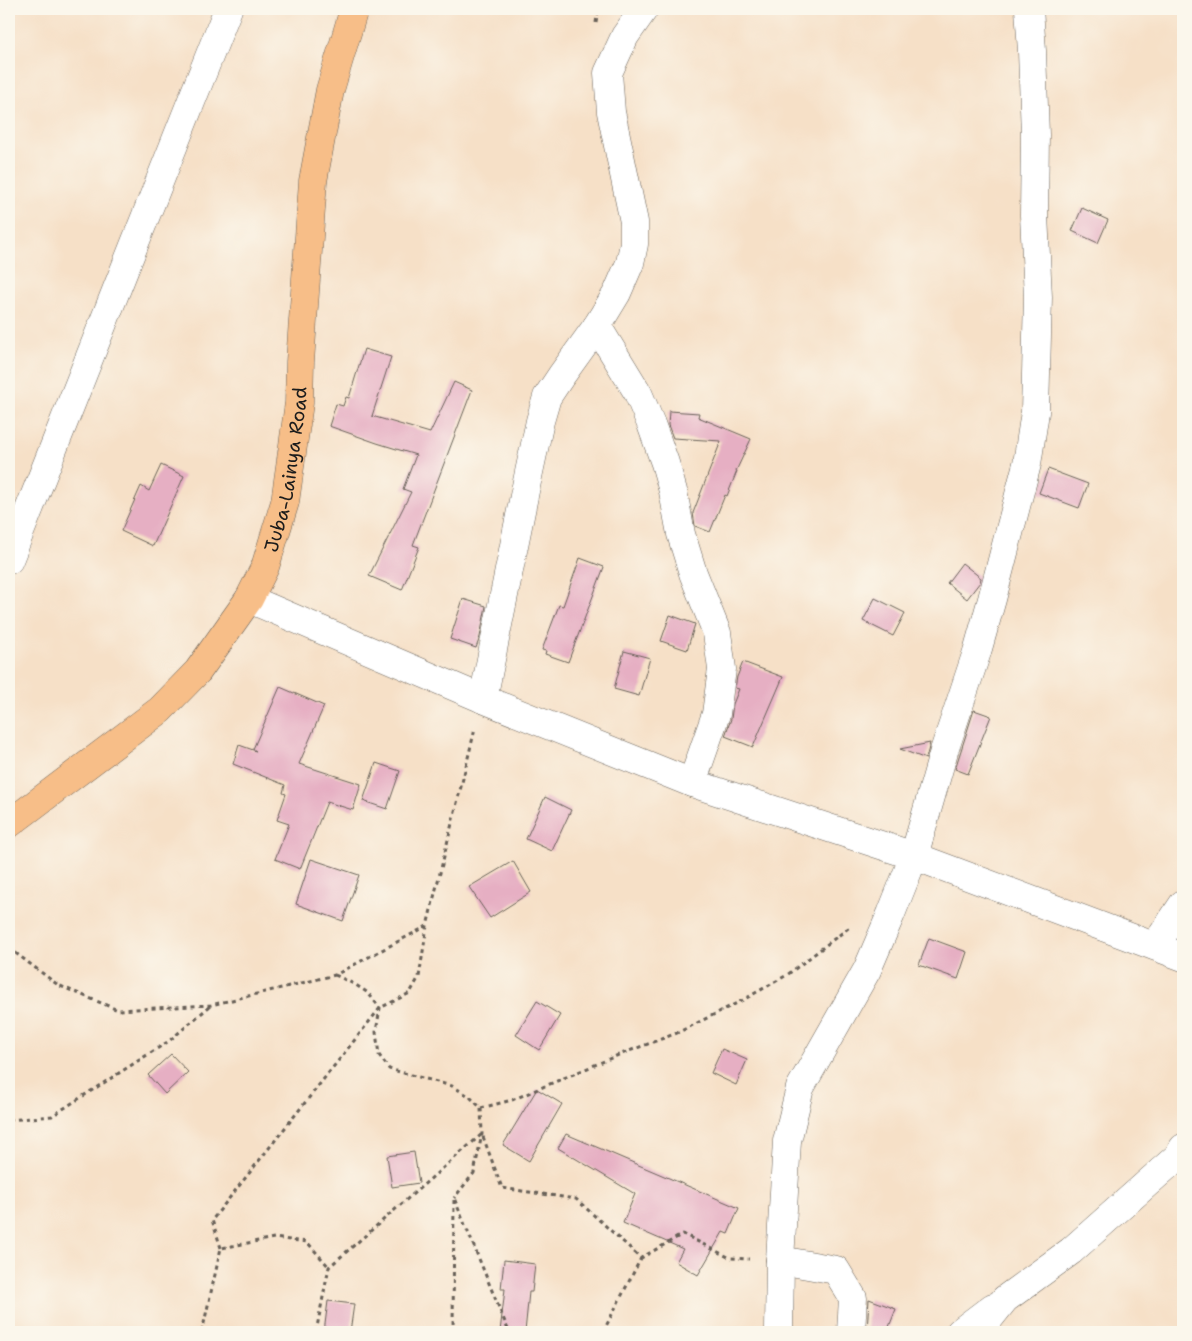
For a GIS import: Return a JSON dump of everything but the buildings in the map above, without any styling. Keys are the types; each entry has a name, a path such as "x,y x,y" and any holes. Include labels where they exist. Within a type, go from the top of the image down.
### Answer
{"main road":[{"name":"Juba-Lainya Road","path":"9,824 160,710 198,671 249,599 265,567 285,502 299,403 300,362 313,181 330,90 354,9"}],"street":[{"path":"9,560 228,9"},
{"path":"483,699 527,482 547,397 597,326 617,293 630,263 634,244 634,222 611,112 608,73 625,36 644,9"},
{"path":"779,1332 780,1260 787,1141 800,1088 867,970 914,856 944,751 977,652 1027,464 1035,412 1038,297 1034,215 1035,134 1029,9"},
{"path":"597,326 638,393 651,424 670,482 688,557 717,633 722,669 716,714 692,783"},
{"path":"249,599 483,699 692,783 914,856 1183,957"},
{"path":"1155,946 1183,904"},
{"path":"960,1332 1071,1251 1177,1157 1183,1148"},
{"path":"780,1260 836,1270 853,1298 851,1332"},
{"path":"983,1332 989,1319 1005,1299"},
{"path":"993,1332 1005,1299"}],"path":[{"path":"202,1332 221,1248 212,1220 380,1008 410,993 419,977 427,926 483,699"},
{"path":"481,1108 512,1100 616,1056 677,1033 743,1000 787,975 855,923"},
{"path":"9,948 58,985 118,1010 211,1005 335,975 427,926"},
{"path":"335,975 368,993 380,1008 376,1032 379,1055 389,1069 452,1086 469,1096 481,1108 482,1134 474,1173 454,1198 453,1332"},
{"path":"9,1120 52,1116 169,1041 211,1005"},
{"path":"482,1134 502,1188 576,1198 641,1258"},
{"path":"316,1332 329,1267 482,1134"},
{"path":"454,1198 510,1332"},
{"path":"603,1332 641,1258 684,1234 730,1258 780,1260"},
{"path":"221,1248 274,1238 307,1242 329,1267"}]}
